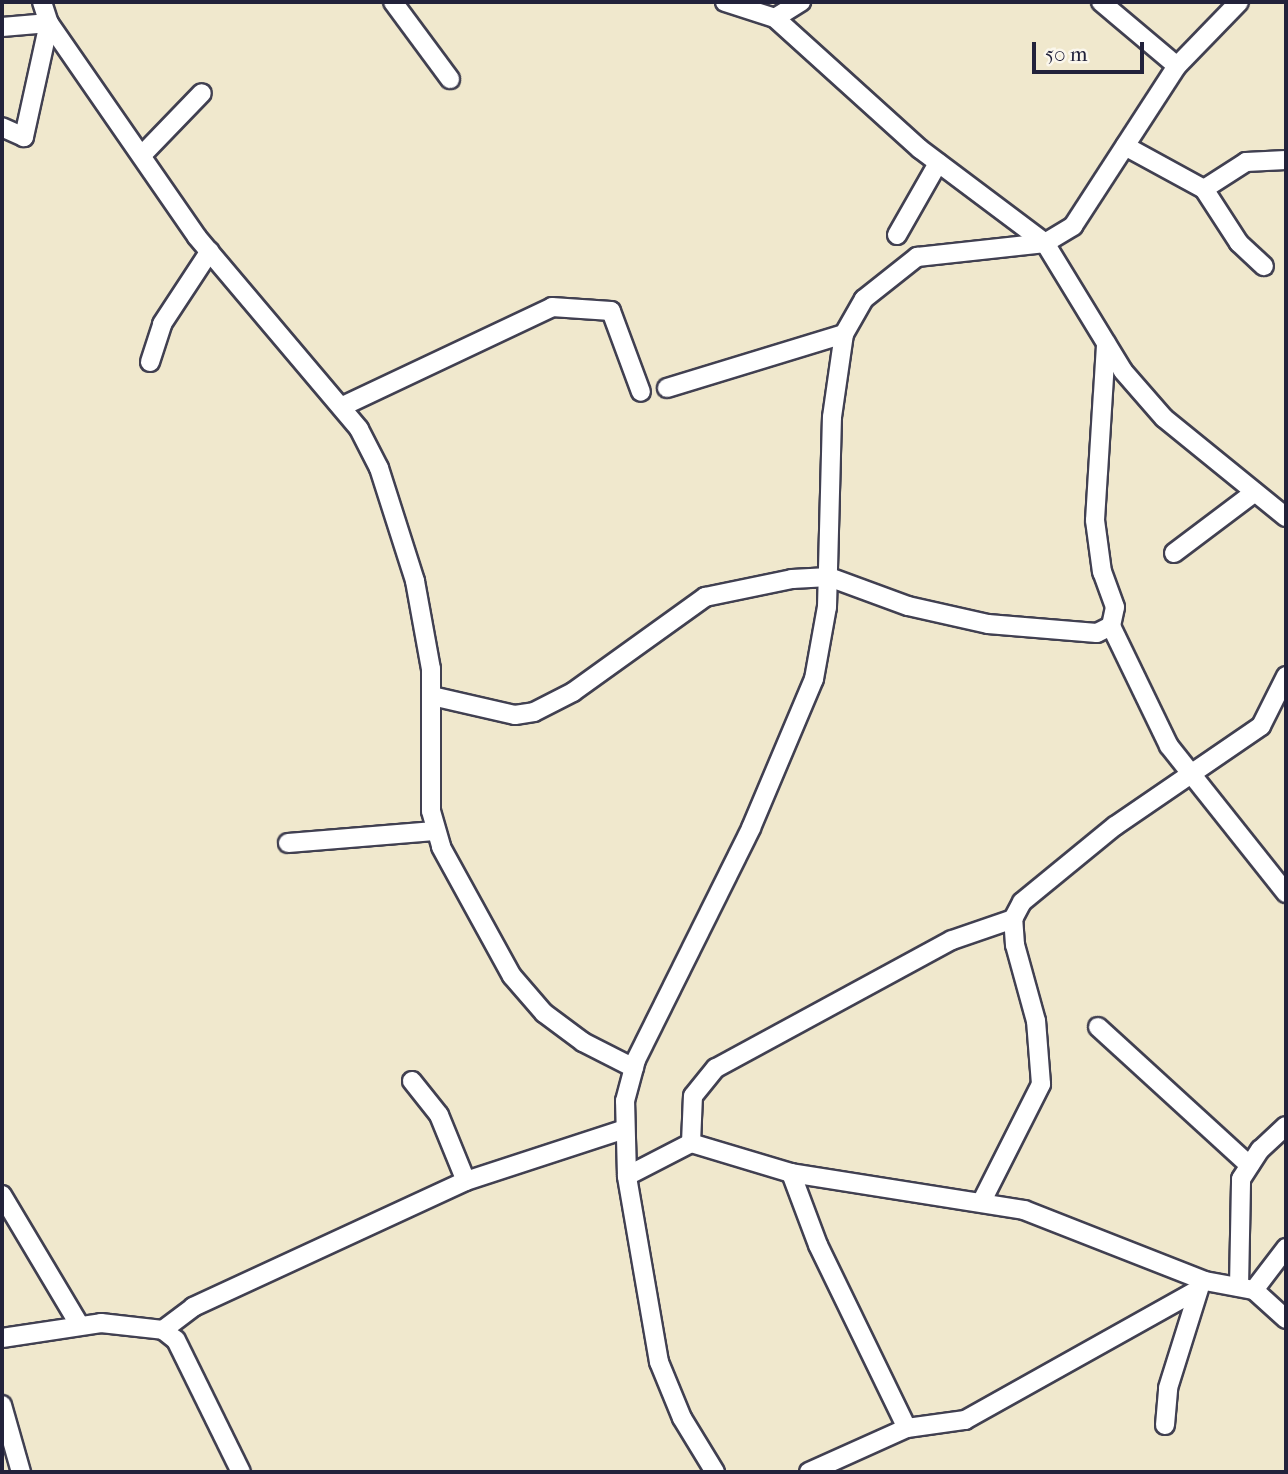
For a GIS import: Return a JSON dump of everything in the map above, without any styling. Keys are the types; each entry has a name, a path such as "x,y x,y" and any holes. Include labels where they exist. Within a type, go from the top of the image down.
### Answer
{"street":[{"path":"43,2 50,23 211,251 343,406 379,468 405,543 432,696 435,831 512,975 544,1013 583,1042 634,1068"},
{"path":"393,2 450,79"},
{"path":"725,2 775,18 938,163 1045,243 1106,343 1164,418 1286,517"},
{"path":"775,18 801,2"},
{"path":"715,1472 682,1418 659,1362 627,1176 622,1130 634,1068 800,715 823,640 829,577 832,417 844,334 864,299 917,257 1045,243 1073,226 1177,66 1238,2"},
{"path":"1105,3 1177,66"},
{"path":"2,27 50,23"},
{"path":"2,127 24,137 50,23"},
{"path":"144,153 202,93"},
{"path":"1125,146 1204,189 1238,243 1264,266"},
{"path":"1204,189 1246,162 1286,160"},
{"path":"897,234 938,163"},
{"path":"150,362 162,324 211,251"},
{"path":"343,406 552,307 611,311 642,392"},
{"path":"667,388 844,334"},
{"path":"1106,343 1095,520 1102,572 1115,607 1111,626 1150,712 1194,777 1286,892"},
{"path":"1174,553 1255,492"},
{"path":"432,696 514,715 534,712 573,692 705,597 766,581 829,577 908,606 988,624 1051,633 1097,633 1111,626"},
{"path":"982,1201 1041,1084 1037,1021 1013,919 1022,902 1079,852 1194,777 1261,726 1286,676"},
{"path":"288,843 435,831"},
{"path":"691,1143 693,1096 716,1068 952,940 1013,919"},
{"path":"1098,1027 1249,1165"},
{"path":"412,1081 439,1115 466,1181"},
{"path":"1246,1289 1238,1215 1249,1165 1286,1127"},
{"path":"163,1330 193,1307 466,1181 622,1130"},
{"path":"627,1176 691,1143 791,1172 982,1201 1086,1230 1199,1286 1246,1289 1286,1319"},
{"path":"791,1172 818,1245 907,1428"},
{"path":"2,1195 80,1326"},
{"path":"1246,1289 1286,1248"},
{"path":"809,1472 907,1428 965,1420 1199,1286"},
{"path":"1166,1425 1199,1286"},
{"path":"2,1338 80,1326 163,1330 176,1340 241,1472"},
{"path":"2,1405 21,1472"}]}
